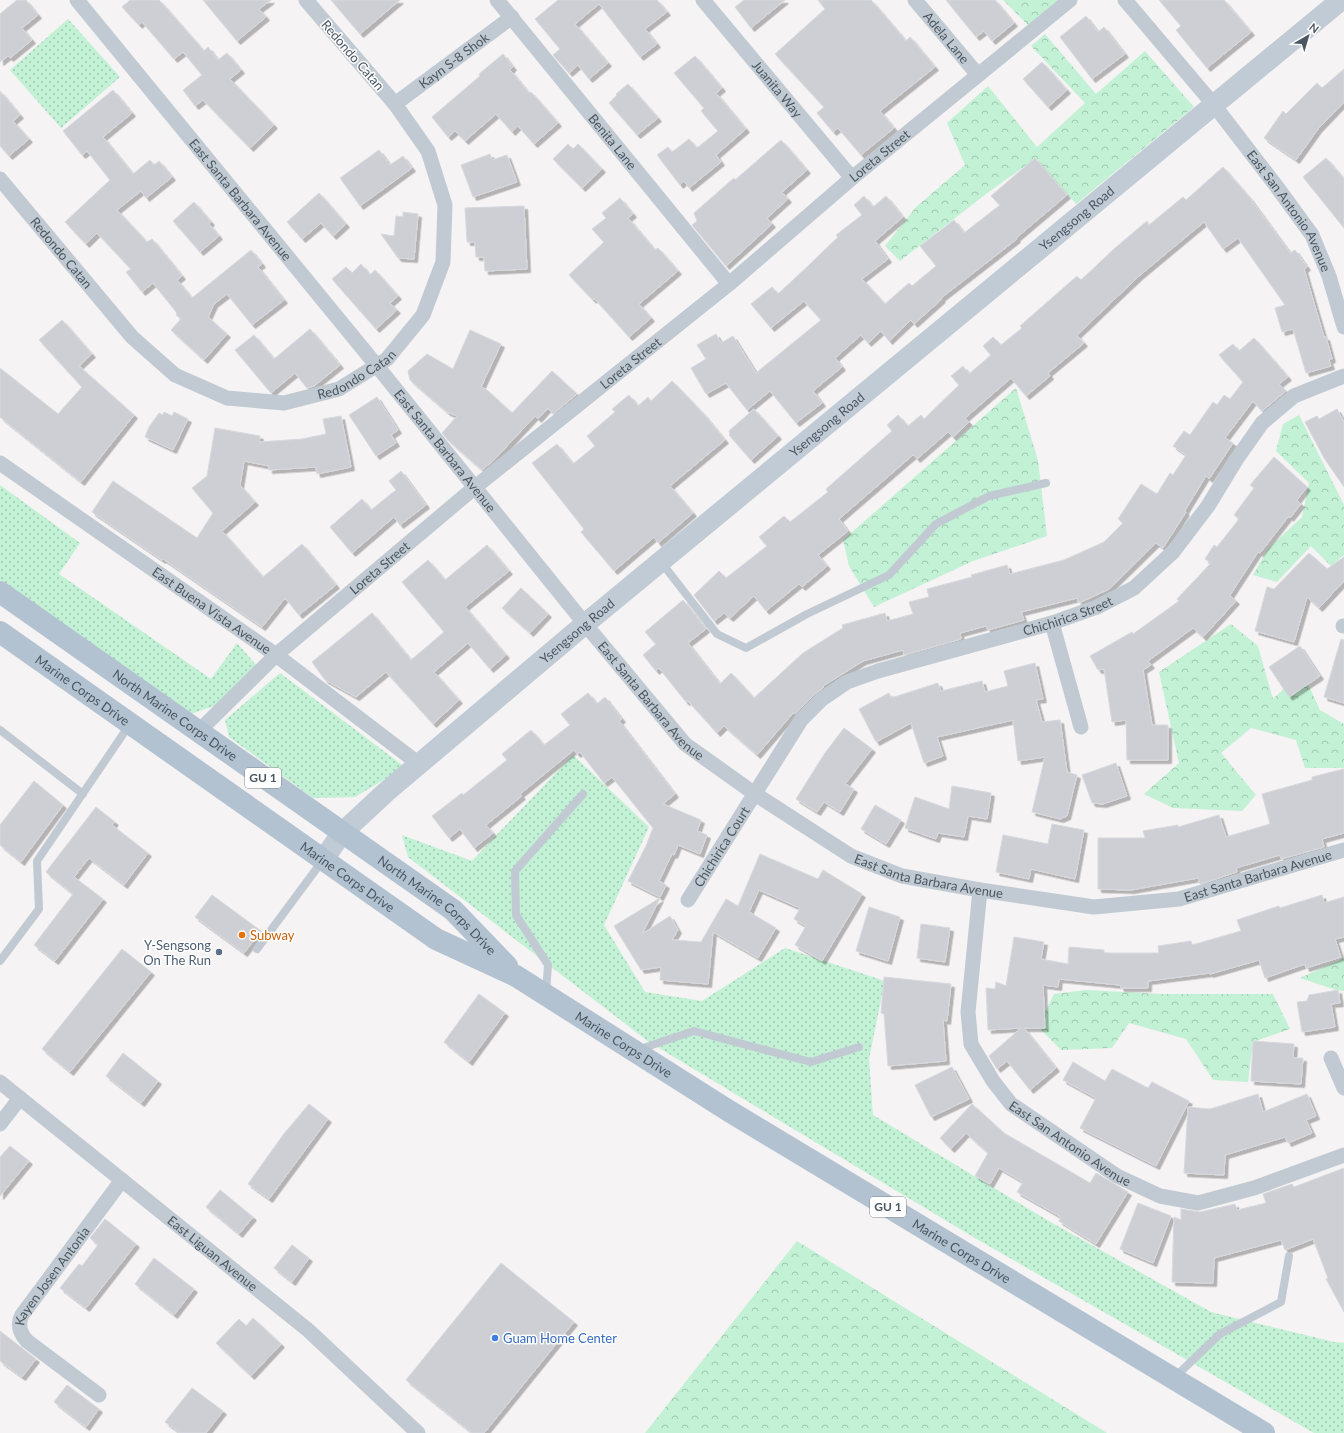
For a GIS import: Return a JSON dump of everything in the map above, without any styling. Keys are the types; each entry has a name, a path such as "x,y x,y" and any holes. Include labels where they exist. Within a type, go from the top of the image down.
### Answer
{"main road":[{"name":"Ysengsong Road","path":"323,860 342,834 386,792 585,624 1340,0"},
{"name":"North Marine Corps Drive","path":"0,592 342,834 453,910 516,976"},
{"name":"Marine Corps Drive","path":"0,632 436,939 516,976 729,1111 1264,1433"}],"street":[{"name":"East Santa Barbara Avenue","path":"77,0 377,366 585,624 685,744 755,794 851,856 902,876 980,890 1094,907 1179,899 1344,850"},
{"name":"Redondo Catan","path":"0,179 132,338 175,375 227,398 284,403 339,389 387,359 423,315 443,262 444,205 428,151 395,104 306,0"},
{"name":"Benita Lane","path":"498,0 729,284"},
{"name":"Juanita Way","path":"703,0 852,178"},
{"name":"Adela Lane","path":"915,0 978,75"},
{"name":"Loreta Street","path":"198,732 276,656 474,488 729,284 852,178 1070,0"},
{"name":"East San Antonio Avenue","path":"1125,0 1214,105 1278,187 1312,235 1329,276 1344,327"},
{"name":"Kayn S-8 Shok","path":"395,104 512,18"},
{"name":"Chichirica Street","path":"755,794 801,720 822,699 847,682 878,670 1052,622 1097,607 1134,588 1173,552 1208,506 1236,460 1262,423 1294,396 1344,376"},
{"name":"East Buena Vista Avenue","path":"0,463 276,656 420,764"},
{"path":"1052,622 1081,727"},
{"name":"Chichirica Court","path":"688,900 755,794"},
{"name":"East San Antonio Avenue","path":"980,890 968,1012 972,1044 993,1081 1011,1104 1117,1176 1160,1196 1198,1203 1254,1188 1344,1155"},
{"path":"1331,1058 1344,1088"},
{"name":"East Liguan Avenue","path":"0,1082 308,1330 418,1433"},
{"path":"0,1124 20,1098"},
{"name":"Kayen Josen Antonia","path":"99,1395 27,1341 22,1334 19,1321 122,1180"}],"lane":[{"path":"661,562 717,634 746,648 807,614 889,575 936,524 989,496 1046,483"},
{"path":"0,961 39,909 37,861 130,724"},
{"path":"0,730 83,794"},
{"path":"546,995 548,964 516,915 515,871 583,794"},
{"path":"257,949 323,860"},
{"path":"633,1051 694,1031 811,1062 859,1047"},
{"path":"1174,1378 1220,1334 1281,1302 1289,1256"}],"green space":[{"path":"1003,0 1060,0 1028,25"},
{"path":"68,19 120,77 61,128 10,70"},
{"path":"1045,34 1096,94 1145,51 1194,107 1076,204 1036,158 986,194 900,261 885,246 916,207 965,165 947,123 988,86 1037,147 1085,103 1031,46"},
{"path":"1016,388 1038,460 1047,536 973,561 874,607 849,566 843,540"},
{"path":"1299,415 1344,505 1344,555 1331,566 1311,546 1277,582 1253,575 1268,549 1302,517 1309,483 1276,451 1283,424"},
{"path":"0,485 80,543 59,574 211,679 237,643 257,666 214,706 191,714 0,580"},
{"path":"1231,624 1258,646 1273,699 1297,676 1308,684 1320,710 1344,724 1344,768 1305,768 1296,740 1251,728 1221,753 1256,795 1242,811 1173,808 1144,794 1179,763 1159,672"},
{"path":"280,673 405,767 355,797 313,798 229,737 225,720"},
{"path":"573,755 649,827 604,925 645,992 702,1001 785,948 885,981 869,1059 873,1115 1047,1220 1211,1312 1334,1342 1344,1343 1344,1433 1314,1433 975,1238 649,1042 408,857 402,835 472,861"},
{"path":"1344,958 1344,991 1336,990 1300,978"},
{"path":"1086,990 1162,994 1273,994 1290,1029 1253,1042 1248,1082 1213,1080 1186,1039 1129,1023 1112,1048 1061,1050 1038,1027 1054,994"},
{"path":"797,1241 1107,1433 645,1433"}],"building":[{"path":"17,0 26,0 38,15 22,28 32,40 10,58 8,56 0,62 0,14"},
{"path":"130,0 159,0 204,51 208,47 218,60 227,53 241,70 230,79 274,125 250,148 203,100 195,106 183,90 202,75 183,52 174,59 142,22 139,25 122,7"},
{"path":"203,0 271,0 259,9 266,17 237,41"},
{"path":"331,0 400,0 360,34"},
{"path":"558,0 657,0 667,12 645,29 657,44 640,57 599,4 575,24 608,63 589,79 578,65 569,73 553,55 560,49 535,19"},
{"path":"744,0 785,0 751,28 735,7"},
{"path":"818,0 871,0 906,41 910,37 935,67 880,111 894,128 861,155 838,128 833,132 817,113 824,107 775,54 825,9"},
{"path":"946,0 995,0 1014,23 992,41 984,31 976,37"},
{"path":"1159,0 1224,0 1251,32 1207,68 1176,30 1181,26"},
{"path":"1086,16 1098,32 1104,27 1125,54 1092,79 1060,37"},
{"path":"503,54 513,67 510,70 529,93 531,92 558,123 534,144 518,126 512,132 496,114 465,141 455,131 448,137 432,117"},
{"path":"695,56 722,88 716,93 746,129 716,155 721,162 689,188 684,181 680,185 657,155 668,147 672,152 689,139 697,148 718,131 701,111 704,108 674,73"},
{"path":"1042,62 1067,90 1048,107 1023,79"},
{"path":"1344,69 1344,102 1318,129 1296,160 1264,138 1283,111 1286,114 1317,83 1322,88"},
{"path":"628,84 658,118 637,135 609,103 617,95 616,94"},
{"path":"113,90 132,113 103,137 133,174 150,160 154,165 159,161 172,177 146,198 141,191 117,210 147,242 152,239 182,276 177,280 192,298 251,250 262,264 258,267 284,300 252,325 227,294 214,304 208,317 227,334 204,360 171,330 181,319 176,315 177,313 153,283 142,292 126,272 131,269 97,233 86,244 65,222 110,180 87,151 82,155 63,131"},
{"path":"0,91 20,115 13,121 29,139 9,156 0,146"},
{"path":"781,140 807,170 782,192 788,199 767,218 772,224 726,266 692,225 697,221 694,213"},
{"path":"568,144 573,149 578,144 602,169 582,188 553,159"},
{"path":"379,150 390,165 403,156 412,168 360,206 340,178"},
{"path":"490,154 492,160 507,155 517,182 473,197 461,165"},
{"path":"1035,158 1067,195 1016,238 1017,239 941,298 942,299 914,324 911,320 889,341 881,331 868,343 861,335 835,358 842,367 813,391 822,403 796,423 770,391 747,410 726,383 706,394 691,368 706,359 697,345 716,334 721,343 733,336 756,373 821,320 804,301 771,328 751,304 772,287 778,294 838,237 836,235 862,215 854,205 864,196 873,207 886,196 903,217 875,241 888,259 862,279 885,304 909,283 912,286 936,266 920,246 954,220 964,233 1000,205 991,196"},
{"path":"1326,158 1344,179 1344,228 1303,177"},
{"path":"1223,167 1249,197 1290,253 1295,250 1307,267 1304,269 1324,337 1326,337 1332,359 1329,360 1331,366 1306,373 1293,329 1282,332 1275,308 1285,305 1238,238 1223,249 1204,222 1139,276 1077,335 1084,343 1048,373 1050,376 1026,396 1011,378 965,418 969,422 953,437 948,432 917,459 913,455 839,519 848,531 818,555 827,566 802,587 799,584 766,611 754,596 730,618 724,613 714,621 694,595 719,571 726,578 767,546 759,537 784,516 790,522 828,492 826,489 892,431 887,425 898,415 908,426 921,415 924,419 959,385 951,376 963,366 969,374 991,355 983,346 993,337 1001,345 1022,328 1020,326 1077,276 1081,280 1147,221 1149,225 1183,197 1186,200"},
{"path":"319,193 346,224 333,236 321,223 302,239 287,222"},
{"path":"620,198 633,214 628,218 655,250 658,248 678,271 639,304 651,318 629,337 594,298 593,300 569,275 604,242 592,229 606,218 602,213"},
{"path":"194,202 211,222 209,224 219,236 200,252 173,221"},
{"path":"524,206 527,269 485,271 484,257 476,257 475,242 467,242 465,208"},
{"path":"403,212 418,214 414,259 398,258 381,234 394,236 396,216 403,217"},
{"path":"361,264 370,275 375,270 398,296 390,303 397,310 376,329 332,279 346,267 352,273"},
{"path":"62,320 92,354 79,366 134,415 81,482 0,417 0,368 58,414 82,387 39,340"},
{"path":"310,329 340,365 314,386 307,388 295,373 271,393 235,350 254,335 274,359"},
{"path":"470,330 501,344 481,387 487,390 512,413 552,371 577,394 553,414 548,408 538,419 535,416 494,460 482,470 442,433 457,416 447,412 410,380 408,371 427,354 453,369"},
{"path":"1254,338 1288,377 1279,384 1286,391 1262,411 1253,401 1225,438 1233,443 1209,479 1206,476 1184,512 1186,512 1163,548 1156,543 1109,589 1079,603 1077,598 1021,612 1024,620 988,630 986,626 960,633 961,639 904,655 903,650 863,661 823,686 824,687 795,714 794,712 757,755 724,726 717,733 688,701 686,702 659,668 656,671 643,655 656,644 645,632 683,600 706,629 688,643 720,684 731,673 754,698 803,653 843,628 842,625 885,613 887,621 913,614 909,602 929,597 927,589 972,577 971,575 1007,565 1010,574 1064,560 1104,542 1123,523 1118,519 1141,484 1157,494 1170,473 1173,475 1186,455 1173,446 1184,431 1190,435 1213,402 1217,405 1224,395 1230,399 1243,382 1219,355 1233,344 1239,351"},
{"path":"672,381 702,412 725,440 670,486 693,513 658,543 654,537 614,571 581,532 584,529 532,463 557,444 573,464 595,446 587,436 615,412 612,409 629,395 638,406 648,397 651,401"},
{"path":"377,397 398,430 391,435 396,443 376,456 349,415"},
{"path":"754,409 778,436 751,460 729,435 729,431"},
{"path":"1337,409 1344,422 1344,487 1324,458 1305,422 1317,416 1319,419"},
{"path":"164,412 172,416 174,412 188,419 173,450 145,437 149,427 159,413 163,415"},
{"path":"341,416 351,467 317,474 316,467 269,470 269,466 244,461 240,485 255,502 222,531 263,577 302,544 336,585 299,615 285,598 262,627 92,512 113,481 197,538 213,513 192,488 207,476 215,428 260,436 259,442 302,439 326,434 323,419"},
{"path":"1274,457 1307,487 1297,500 1301,504 1290,518 1289,516 1260,553 1258,552 1230,595 1236,601 1203,637 1193,628 1148,661 1151,665 1143,670 1152,725 1168,725 1168,760 1127,760 1126,720 1112,722 1104,669 1098,670 1090,656 1132,632 1133,634 1179,601 1177,599 1211,563 1205,559 1214,545 1217,547 1239,519 1234,515 1254,488 1250,485"},
{"path":"401,471 426,505 400,525 394,517 352,553 330,527 362,499 371,510 396,490 389,481"},
{"path":"487,545 509,571 465,607 506,655 490,669 468,643 434,672 459,700 433,724 386,672 356,697 325,680 312,662 372,613 411,660 444,632 402,582 428,560 445,580"},
{"path":"1309,553 1327,569 1344,557 1344,581 1319,608 1307,597 1294,642 1255,631 1267,587 1274,589"},
{"path":"521,588 548,614 530,633 502,608"},
{"path":"1341,639 1344,640 1344,703 1324,697"},
{"path":"1300,646 1320,676 1289,697 1269,667"},
{"path":"1035,663 1043,699 1036,700 1042,722 1060,720 1067,772 1077,775 1067,816 1060,819 1032,812 1045,757 1018,761 1013,720 937,737 943,756 924,763 911,723 876,742 859,709 889,693 891,698 938,683 941,691 982,681 985,692 1008,686 1004,671"},
{"path":"588,693 597,704 605,697 622,719 619,721 675,794 663,804 701,820 697,831 707,835 700,854 678,845 659,881 666,885 660,897 628,881 646,846 653,828 612,777 604,783 580,752 577,754 574,750 520,794 522,796 486,825 493,833 474,848 460,829 449,838 432,816 462,793 463,795 507,760 502,754 531,730 544,745 570,725 561,714"},
{"path":"844,728 872,749 845,784 854,789 840,812 824,802 817,812 796,799 825,753"},
{"path":"1116,763 1127,796 1103,804 1092,803 1082,775"},
{"path":"1344,769 1344,833 1322,839 1324,847 1281,859 1280,855 1236,868 1237,872 1200,884 1198,878 1131,890 1098,889 1098,838 1145,838 1143,831 1178,825 1178,827 1219,815 1226,837 1270,824 1262,794 1312,780 1312,777"},
{"path":"34,781 63,805 21,862 0,845 0,825"},
{"path":"952,786 991,793 987,819 968,816 964,837 938,833 936,839 905,828 915,797 949,809"},
{"path":"875,805 901,820 886,844 861,829"},
{"path":"96,807 115,822 112,825 148,853 124,885 89,858 74,877 103,899 55,961 34,945 73,894 46,872"},
{"path":"1052,824 1084,830 1075,879 1031,869 1029,879 996,872 1003,835 1048,844"},
{"path":"760,854 818,879 823,870 862,894 822,961 795,945 806,926 794,919 800,908 759,890 749,912 776,928 758,958 713,932 708,984 660,980 661,967 641,970 614,926 660,898 642,934 670,916 678,930 672,940 701,942 726,899 738,906"},
{"path":"212,895 261,931 244,953 195,917"},
{"path":"1322,895 1324,903 1344,897 1344,937 1335,939 1341,957 1306,968 1305,964 1265,978 1259,960 1210,974 1148,981 1148,988 1121,988 1120,985 1059,979 1058,987 1043,985 1045,1028 1024,1028 1056,1068 1030,1090 1007,1061 997,1069 989,1056 1021,1028 988,1030 986,988 995,989 996,982 1006,986 1014,937 1044,942 1041,959 1068,964 1069,947 1104,950 1104,953 1159,953 1158,946 1191,941 1192,945 1241,931 1237,920 1279,906 1280,908"},
{"path":"869,907 900,917 888,961 856,951"},
{"path":"921,924 950,928 945,962 917,958"},
{"path":"122,949 151,972 70,1072 42,1049"},
{"path":"884,977 951,984 947,1021 943,1020 946,1061 888,1066 884,1014 881,1013"},
{"path":"1338,990 1340,1003 1331,1004 1335,1027 1302,1032 1297,1002 1307,1001 1309,995"},
{"path":"479,994 505,1013 469,1062 444,1042"},
{"path":"1253,1041 1294,1044 1293,1058 1303,1058 1301,1084 1251,1081"},
{"path":"123,1053 158,1081 141,1103 106,1076"},
{"path":"1073,1062 1105,1081 1112,1069 1148,1088 1152,1082 1189,1101 1156,1166 1080,1128 1096,1098 1063,1080"},
{"path":"952,1067 969,1099 931,1117 915,1085"},
{"path":"1258,1094 1263,1112 1307,1094 1316,1116 1306,1120 1312,1133 1288,1143 1285,1137 1225,1155 1224,1175 1184,1173 1188,1107 1210,1109"},
{"path":"309,1104 328,1119 269,1199 248,1184 283,1135"},
{"path":"972,1104 1004,1133 1090,1183 1096,1173 1128,1192 1096,1244 1059,1221 1061,1217 1017,1192 1023,1182 999,1168 990,1184 975,1176 988,1153 966,1133 951,1149 940,1138"},
{"path":"10,1146 29,1161 0,1196 0,1157"},
{"path":"1344,1168 1344,1312 1326,1279 1328,1278 1313,1239 1285,1250 1281,1240 1214,1258 1213,1283 1172,1282 1174,1217 1181,1220 1181,1209 1200,1212 1235,1204 1237,1210 1266,1203 1263,1194 1292,1184 1294,1187"},
{"path":"220,1190 253,1217 239,1234 206,1207"},
{"path":"1138,1203 1171,1216 1153,1263 1120,1249"},
{"path":"105,1219 136,1244 86,1308 60,1288 79,1264 82,1266 98,1245 90,1238"},
{"path":"292,1245 309,1258 292,1282 274,1268"},
{"path":"154,1258 194,1289 174,1315 135,1284"},
{"path":"501,1263 574,1322 484,1433 472,1433 406,1380"},
{"path":"253,1318 281,1344 251,1376 216,1343 239,1319 246,1326"},
{"path":"0,1331 36,1359 22,1377 0,1361"},
{"path":"67,1385 99,1409 86,1427 54,1402"},
{"path":"192,1388 223,1411 206,1433 180,1433 165,1422"}],"place":[{"name":"Subway","path":"242,935"},
{"name":"Y-Sengsong On The Run","path":"219,952"},
{"name":"Guam Home Center","path":"495,1338"}]}
